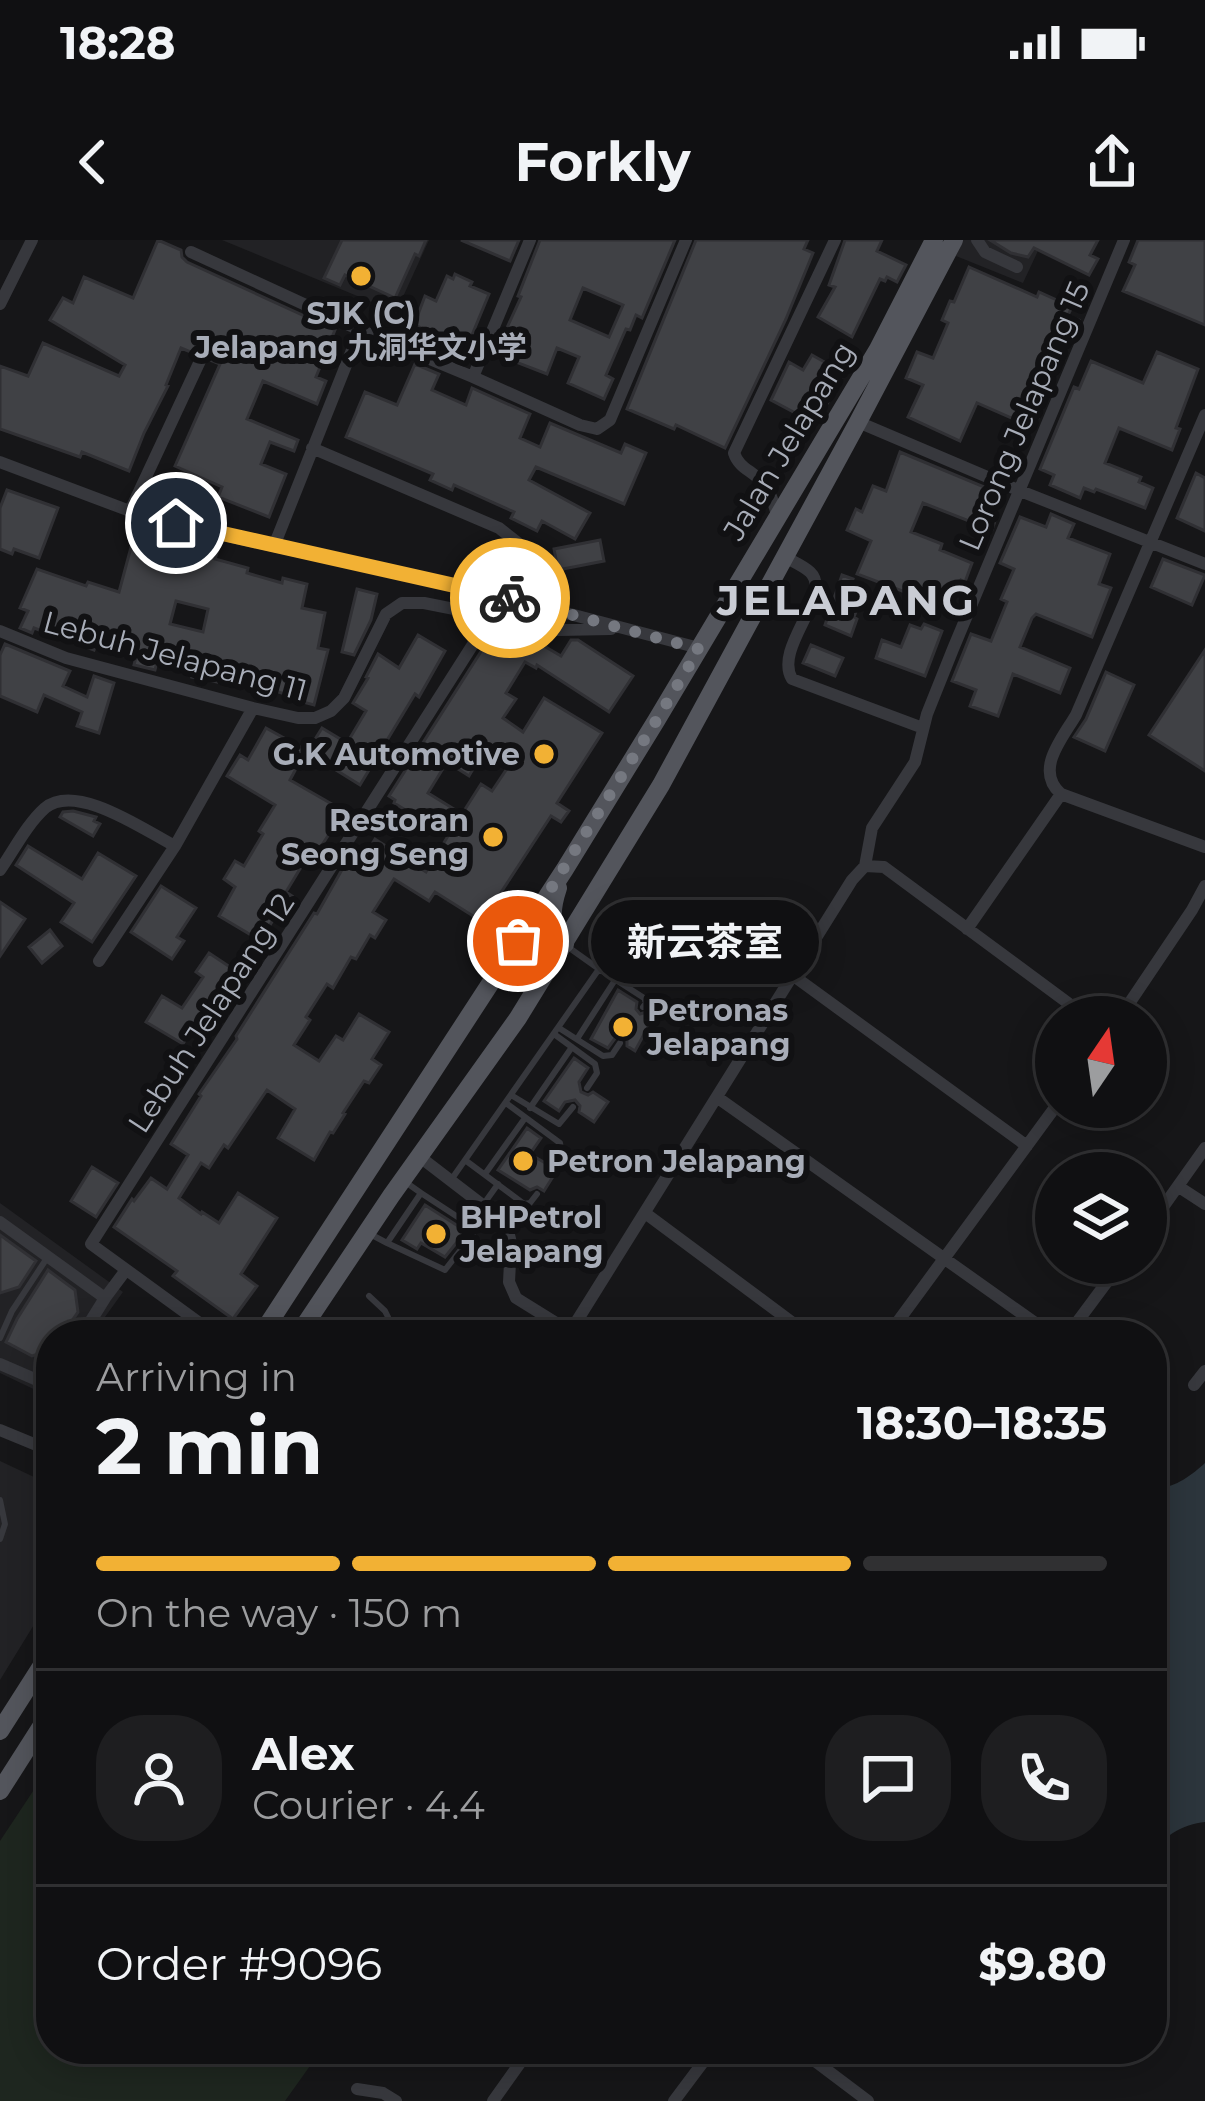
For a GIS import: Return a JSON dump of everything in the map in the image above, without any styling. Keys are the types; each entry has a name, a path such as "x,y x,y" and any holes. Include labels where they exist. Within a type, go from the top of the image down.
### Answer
{"main road":[{"name":"Jalan Jelapang","path":"308,1320 518,1018 661,785 858,422 937,244"},
{"name":"Jalan Jelapang","path":"271,1320 565,869 778,519 937,244"},
{"path":"565,869 552,917 555,932 565,944"},
{"path":"494,977 536,944 565,944"},
{"path":"0,1731 36,1675"},
{"path":"0,1791 36,1735"}],"street":[{"path":"0,304 32,240"},
{"path":"473,376 530,240"},
{"path":"191,252 360,330 597,429 610,421 686,240"},
{"path":"778,519 770,495 734,453 836,240"},
{"path":"977,240 985,252 1017,267"},
{"name":"Lorong Jelapang 15","path":"580,1320 791,974 851,880 866,866 872,828 915,762 941,679 1124,240"},
{"path":"274,546 360,330"},
{"path":"130,511 200,362"},
{"path":"1205,416 1076,716 1049,766 1052,786 1061,794 1205,847"},
{"path":"858,422 1205,564"},
{"path":"312,448 499,528 518,543 537,606"},
{"path":"0,462 130,511 537,606 699,649"},
{"path":"785,557 812,573 817,584 788,655 792,679 923,728"},
{"name":"Lebuh Jelapang 11","path":"0,631 66,658 253,708 315,718 344,698 386,614 402,603 491,616"},
{"path":"491,616 559,631 623,629"},
{"name":"Lebuh Jelapang 12","path":"195,1320 92,1244 491,616"},
{"path":"99,961 175,846 253,708"},
{"path":"967,929 1061,794"},
{"path":"0,870 42,810 58,800 92,804 175,846"},
{"path":"866,866 884,867 1058,996"},
{"path":"1134,996 1205,886"},
{"path":"791,974 1027,1146"},
{"path":"718,1098 1031,1320"},
{"path":"899,1320 1040,1128"},
{"path":"1167,1203 1205,1148"},
{"path":"420,1157 506,1223 511,1243 509,1282 516,1298 551,1320"},
{"path":"1179,1187 1205,1204"},
{"path":"645,1213 788,1320"},
{"path":"0,1222 105,1298"},
{"path":"91,1320 126,1270"},
{"path":"1079,1320 1105,1284"},
{"path":"0,1364 36,1375"},
{"path":"1194,1385 1205,1371"},
{"path":"1,1432 36,1445"},
{"path":"493,2101 519,2064"},
{"path":"674,2101 702,2064"},
{"path":"819,2064 868,2101"},
{"path":"357,2089 383,2093 396,2101"}],"lane":[{"path":"565,944 644,998 644,1007"},
{"path":"451,1180 599,969"},
{"path":"530,1108 615,980"},
{"path":"556,1031 608,1057 620,1043"},
{"path":"574,1043 597,1068 587,1088"},
{"path":"508,1099 559,1124 573,1108"},
{"path":"508,1099 560,1143 562,1154 553,1168"},
{"path":"485,1174 525,1118"},
{"path":"465,1160 527,1204 536,1194"},
{"path":"367,1233 445,1270 473,1234 473,1227 402,1180"},
{"path":"483,1204 498,1184"},
{"path":"387,1243 421,1193"},
{"path":"0,1337 47,1258"},
{"path":"369,1296 386,1320"},
{"path":"0,1303 12,1311"},
{"path":"0,1500 5,1524 0,1539"}],"shaded area":[{"name":"SJK (C) Jelapang 九洞华文小学","path":"222,240 429,240 396,312"},
{"path":"962,240 1043,240 1023,283 956,256"},
{"path":"0,1203 123,1292 103,1320 36,1320 36,1390 0,1373"},
{"path":"0,1461 36,1478 36,1621 0,1680"},
{"path":"1205,1463 1205,1822 1167,1838 1167,1486"},
{"path":"36,1787 36,2064 311,2064 285,2101 0,2101 0,1841"}],"building":[{"path":"158,240 181,250 187,262 335,330 316,377 326,381 317,404 263,381 247,419 298,440 294,451 270,442 261,464 286,474 269,517 218,497 222,487 175,466 220,364 203,351 181,348 129,471 0,429 0,366 28,376 43,343 119,376 125,365 50,320 63,298 73,303 84,277 133,298"},
{"path":"342,240 426,240 395,298 345,275 340,285 324,278"},
{"path":"461,240 519,240 510,261"},
{"path":"540,240 675,240 642,318 636,315 630,330 626,329 606,375 613,379 604,399 568,383 579,357 557,348 547,374 495,354","holes":["583,288 623,305 609,337 570,320"]},
{"path":"696,240 808,240 804,249 813,253 725,448 627,409"},
{"path":"845,240 882,240 877,251 906,265 897,282 880,279 852,337 818,317 835,287 829,285"},
{"path":"990,240 1098,240 1090,255 1098,259 1089,275 1034,248 1028,257"},
{"path":"1138,240 1205,240 1205,325 1123,291 1135,265 1129,262"},
{"path":"969,267 1072,307 1068,315 1079,320 1074,332 1068,329 1063,336 1046,375 1054,379 1034,428 977,403 960,441 908,417 923,385 906,378 917,352 933,358 948,323 942,320"},
{"path":"455,274 489,294 467,347 414,325 425,296 436,301 447,276 453,279"},
{"path":"1157,352 1198,369 1172,450 1119,428 1105,463 1141,477 1139,482 1153,488 1145,508 1096,489 1084,488 1080,498 1050,485 1054,475 1040,469 1074,387 1079,389 1091,361 1143,383"},
{"path":"812,355 844,373 816,424 771,400 789,362 803,370"},
{"path":"415,364 439,374 432,390 466,405 472,388 530,414 520,438 540,447 550,423 621,453 625,444 646,453 624,504 536,467 529,480 590,513 575,539 542,521 537,531 511,518 514,512 454,485 452,490 430,480 433,474 346,437 365,392 397,405"},
{"path":"900,452 994,491 985,514 996,518 992,530 923,503 911,532 972,563 950,609 857,574 871,541 847,530 856,509 862,512 873,486 886,491"},
{"path":"1196,473 1205,478 1205,531 1177,518"},
{"path":"7,490 58,508 39,558 0,549 0,508"},
{"path":"1051,514 1074,524 1068,538 1110,554 1099,584 1111,588 1092,637 1036,614 1032,618 1020,647 1070,668 1060,693 1013,674 998,716 970,706 976,690 952,681 971,634 991,641 1014,569 1000,563 1020,517 1046,527"},
{"path":"134,536 218,550 215,559 248,568 247,573 307,584 302,608 325,613 318,648 328,650 314,705 219,676 217,682 192,677 194,671 157,662 155,670 134,665 136,657 20,628 28,611 20,608 37,569 119,592","holes":["176,601 208,609 203,632 170,624"]},
{"path":"600,540 604,561 558,570 554,549"},
{"path":"1163,559 1205,575 1192,605 1151,587"},
{"path":"842,575 853,579 845,591 861,598 851,636 825,625"},
{"path":"357,589 377,594 354,655 342,652"},
{"path":"924,624 942,631 925,676 876,658 882,640 901,647 910,625 921,629"},
{"path":"496,628 522,633 561,656 571,640 578,640 633,676 609,712 525,662 506,693 516,699 503,718 523,732 544,698 602,733 557,803 569,811 561,822 551,816 498,897 503,900 495,912 489,908 481,921 435,892 429,901 394,879 373,912 386,920 356,959 351,957 333,988 327,984 294,1045 319,1061 336,1036 343,1040 359,1014 389,1032 372,1059 381,1065 369,1083 364,1081 314,1160 278,1138 295,1109 267,1090 228,1148 224,1145 209,1168 201,1163 179,1198 219,1223 238,1193 277,1218 241,1274 257,1286 233,1319 173,1276 177,1271 114,1227 151,1178 167,1189 188,1155 171,1144 348,859 358,866 375,839 426,872 448,836 389,796","holes":["483,752 508,767 492,791 481,784 462,814 428,793 447,762 469,776"]},
{"path":"418,635 445,651 360,785 307,752 322,728 347,743 366,711 353,703 378,654 399,668"},
{"path":"5,644 70,671 63,686 87,697 94,676 114,683 99,733 77,726 82,712 44,695 37,712 0,696 0,655"},
{"path":"811,645 843,658 835,676 803,663"},
{"path":"1205,650 1205,771 1149,735"},
{"path":"1106,672 1134,685 1105,751 1074,737"},
{"path":"266,728 306,750 290,780 344,811 311,862 306,859 286,892 292,896 261,941 219,916 235,887 224,879 235,861 244,866 275,805 227,776 240,755 248,760"},
{"path":"73,811 96,817 94,821 100,824 93,836 60,817"},
{"path":"28,846 82,879 98,853 136,876 92,942 61,922 74,903 16,865"},
{"path":"161,886 196,908 177,937 184,941 172,959 131,932"},
{"path":"0,902 25,919 0,956"},
{"path":"50,930 62,946 42,963 29,947"},
{"path":"209,953 242,975 218,1024 201,1013 183,1044 146,1022 162,996 182,1008 203,977 196,972"},
{"name":"Petronas Jelapang","path":"618,990 637,1002 640,1014 655,1014 635,1051 622,1036 608,1048 591,1039"},
{"path":"574,1058 588,1068 579,1082 581,1092 593,1092 608,1102 594,1122 579,1112 575,1100 565,1102 559,1111 544,1101"},
{"name":"Petron Jelapang","path":"527,1128 541,1138 530,1154 547,1164 547,1172 554,1175 544,1191 530,1190 498,1170"},
{"path":"92,1167 118,1183 96,1217 71,1201"},
{"name":"BHPetrol Jelapang","path":"425,1205 466,1231 445,1257 421,1243 417,1249 402,1240"},
{"path":"0,1235 36,1261 19,1287 0,1293"},
{"path":"48,1270 75,1290 78,1312 72,1320 36,1320 36,1355 6,1342"}],"way so far":[{"path":"510,598 699,649 518,941"}],"place":[{"name":"SJK (C) Jelapang 九洞华文小学","path":"361,276"},
{"name":"G.K Automotive","path":"544,754"},
{"name":"Restoran Seong Seng","path":"493,837"},
{"name":"新云茶室","path":"518,941"},
{"name":"Petronas Jelapang","path":"623,1027"},
{"name":"Petron Jelapang","path":"523,1161"},
{"name":"BHPetrol Jelapang","path":"436,1234"}],"district":[{"name":"JELAPANG","path":"847,600"}],"route":[{"path":"176,523 510,598"}]}
